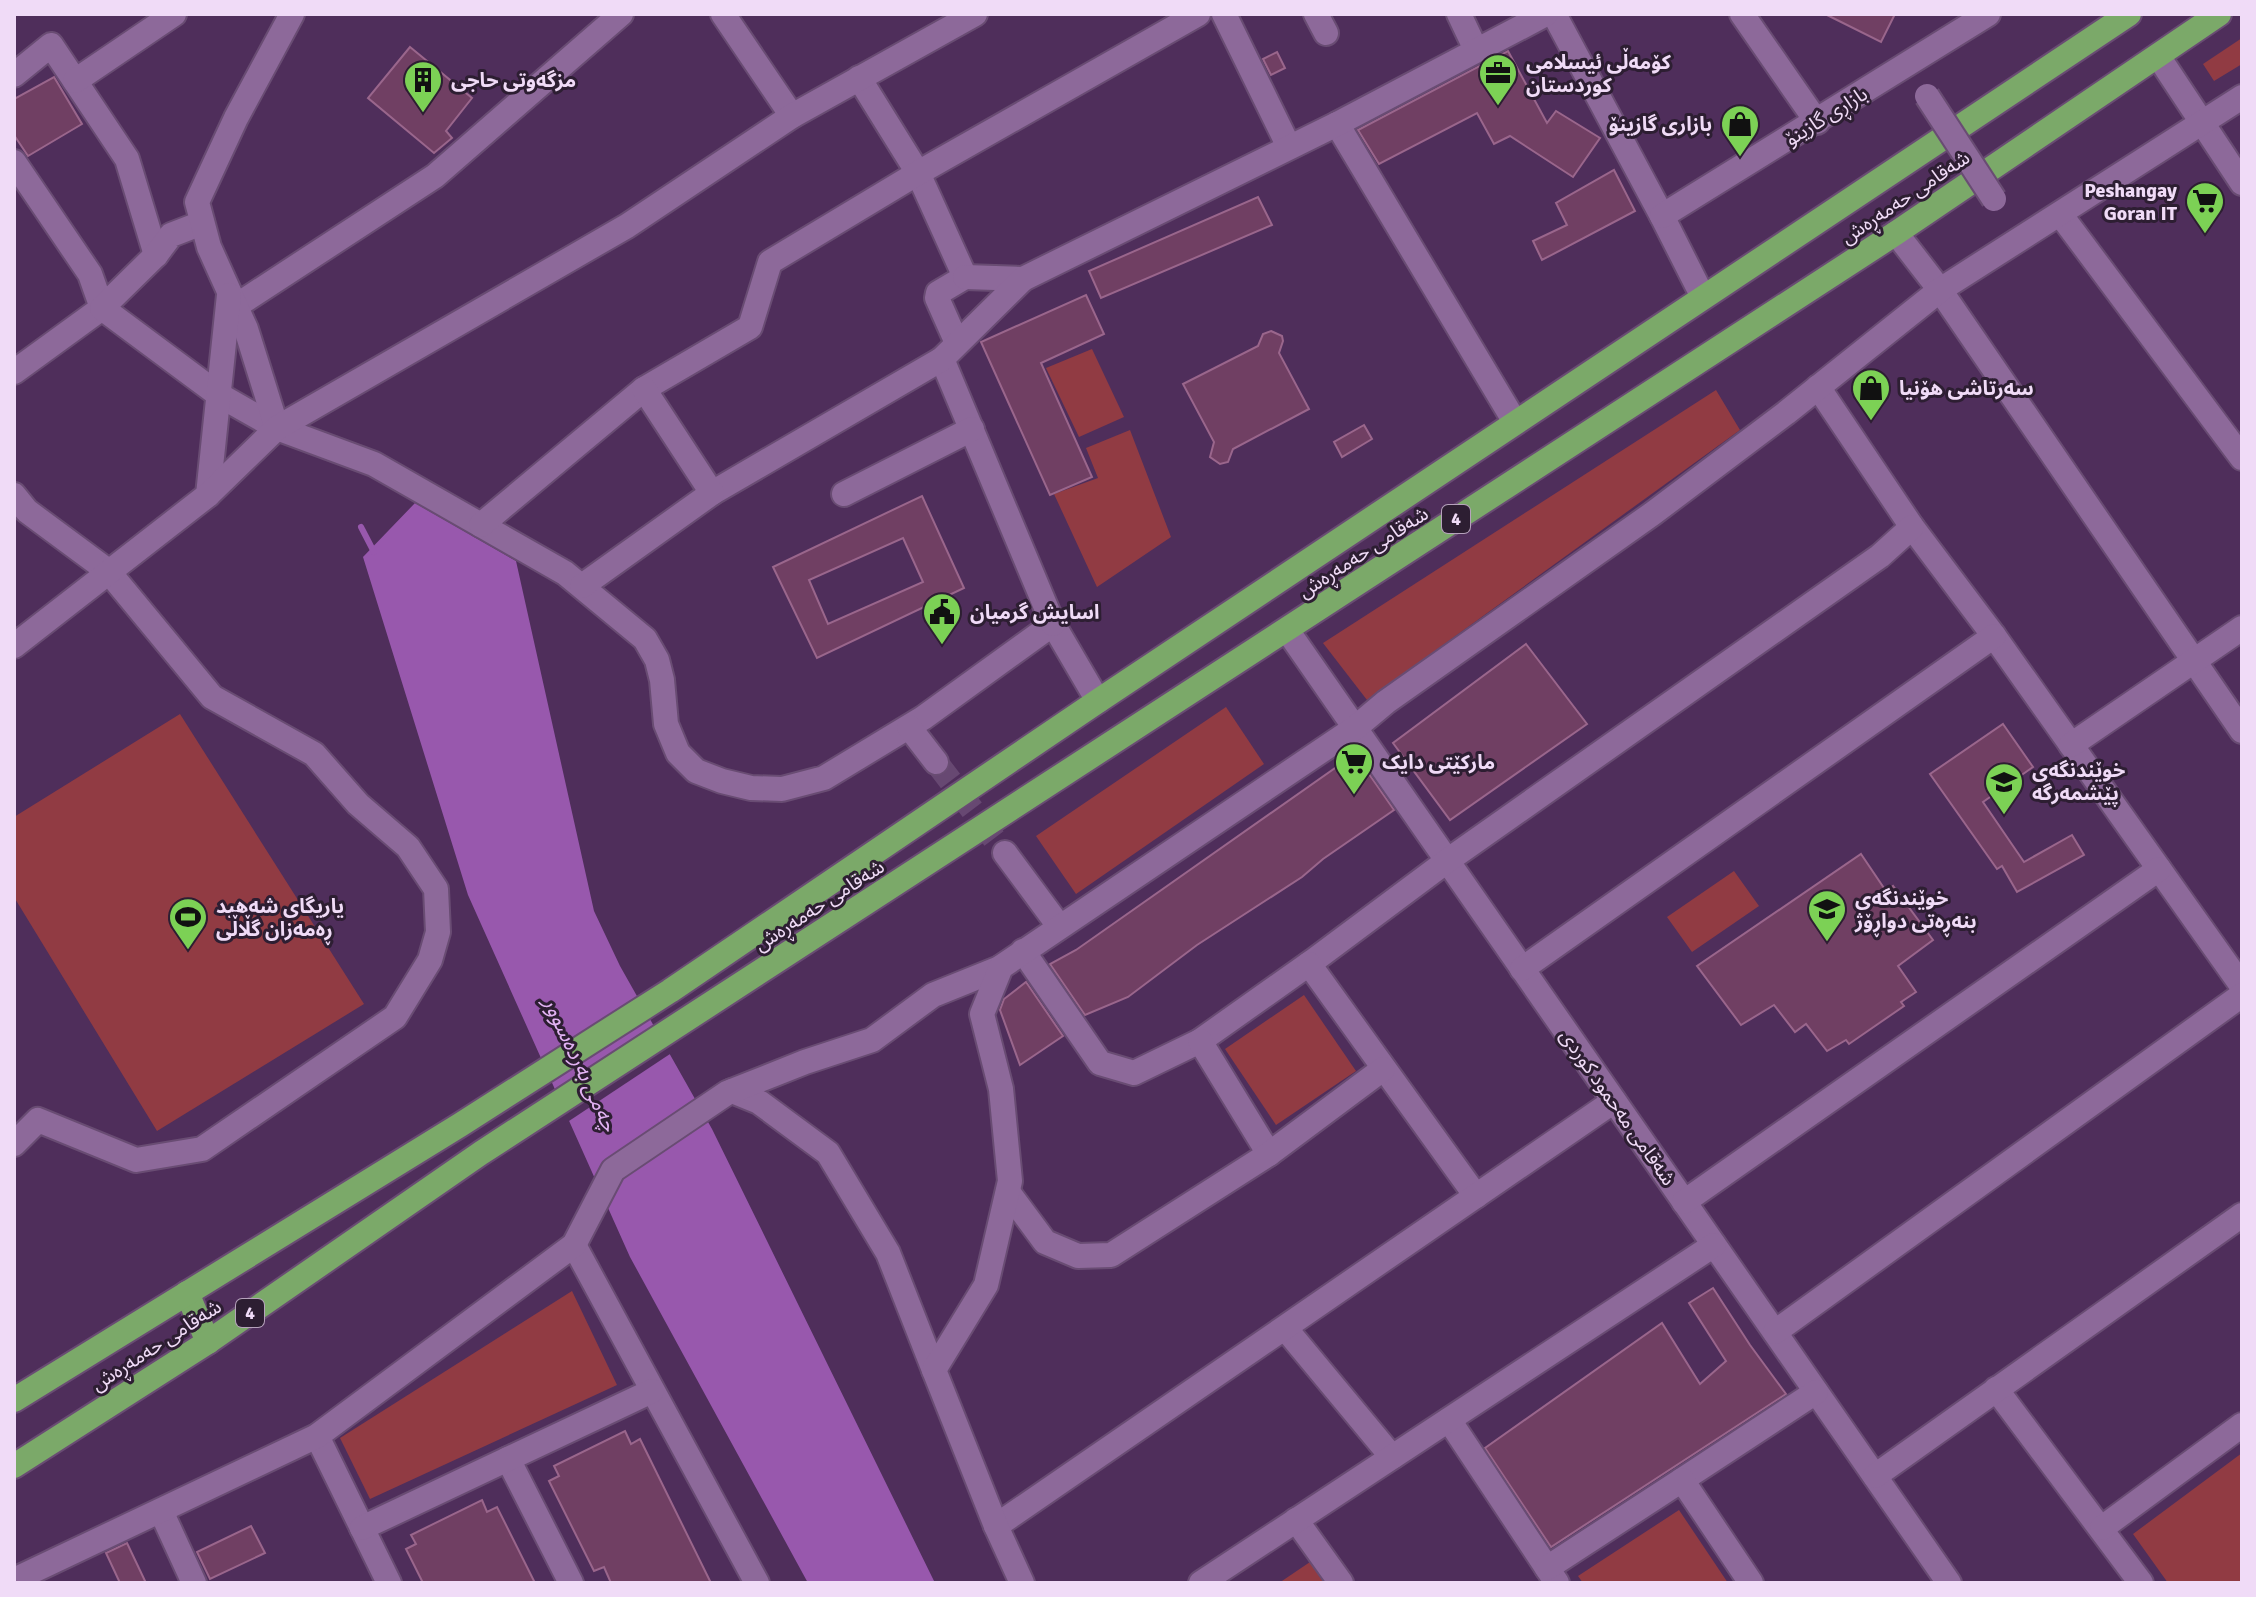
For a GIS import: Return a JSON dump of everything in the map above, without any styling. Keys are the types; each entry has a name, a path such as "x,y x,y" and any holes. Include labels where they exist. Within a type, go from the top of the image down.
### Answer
{"highway":[{"name":"شەقامی حەمەڕەش","path":"14,1400 460,1125 670,991 1098,701 2129,14"},
{"name":"شەقامی حەمەڕەش","path":"14,1466 208,1342 481,1153 1896,233 2219,14"},
{"path":"861,863 878,895"},
{"path":"187,1293 208,1342"}],"street":[{"path":"75,81 174,14"},
{"path":"277,428 246,329 209,247 197,202 292,14"},
{"path":"233,300 435,176 621,14"},
{"path":"723,14 792,116"},
{"path":"14,646 208,495 277,428 627,226 792,116 975,14"},
{"path":"481,525 644,389 750,327 770,262 918,173 1198,14"},
{"path":"1224,14 1289,147"},
{"path":"1459,14 1476,50"},
{"path":"582,586 712,493 950,351 1023,279 1337,124 1546,14"},
{"path":"1554,14 1703,297"},
{"path":"1742,14 1817,122"},
{"name":"بازاڕی گازینۆ","path":"1662,216 1988,14"},
{"path":"14,75 51,45 127,159 156,255"},
{"path":"2158,56 2242,183"},
{"path":"859,78 918,173 965,277"},
{"path":"1927,96 1994,199"},
{"path":"14,1580 317,1436 574,1245 613,1170 732,1091 872,1040 933,995 1000,968 1355,728 1386,702 1652,514 1940,290 2242,97"},
{"path":"1337,124 1515,422"},
{"path":"14,162 90,274 102,308 219,395 277,428 374,464 565,573 645,639 657,660 662,680 666,724 678,753 696,771 751,788 782,789 824,778 909,727 1053,624"},
{"path":"2060,214 2242,458"},
{"path":"14,372 102,308 156,255 171,235 202,223"},
{"path":"1896,233 1940,290 2242,731"},
{"path":"1023,279 965,277 938,293 937,298 972,429 1053,624 1098,701"},
{"path":"208,495 233,300"},
{"path":"1818,387 1912,527 1994,636 2242,986"},
{"path":"644,389 712,493"},
{"path":"844,494 972,429"},
{"path":"14,495 27,511 108,571 212,697 314,754 358,804 408,847 436,889 438,932 430,960 395,1017 202,1149 136,1160 38,1120 14,1144"},
{"path":"1023,951 1100,1063 1134,1073 1200,1041 1447,861 1880,556 1912,527"},
{"path":"2071,745 2242,628"},
{"name":"شەقامی مەحمود کوردی","path":"1287,630 1949,1583"},
{"path":"1522,969 1994,636"},
{"path":"909,727 936,762"},
{"path":"1005,853 1059,926"},
{"path":"1684,1202 2159,869"},
{"path":"1309,964 1476,1196"},
{"path":"934,1370 986,1285 1010,1181 1001,1089 982,1014 1000,968"},
{"path":"1775,1332 2242,995"},
{"path":"1200,1041 1269,1154"},
{"path":"1008,1192 1045,1242 1078,1256 1111,1255 1269,1154 1383,1069"},
{"path":"732,1091 759,1102 828,1153 888,1253 996,1526 1022,1583"},
{"path":"996,1526 1614,1101"},
{"path":"1875,1476 2242,1215"},
{"path":"574,1245 757,1583"},
{"path":"1201,1583 1714,1245"},
{"path":"1285,1328 1392,1457"},
{"path":"1996,1389 2141,1583"},
{"path":"362,1528 652,1391"},
{"path":"1449,1420 1552,1575 1682,1480 1816,1392"},
{"path":"2102,1528 2242,1425"},
{"path":"317,1436 389,1583"},
{"path":"508,1459 571,1583"},
{"path":"1682,1480 1751,1583"},
{"path":"161,1511 194,1583"},
{"path":"1296,1520 1341,1583"}],"shaded area":[{"path":"2242,38 2242,64 2214,81 2203,64"},
{"path":"1092,349 1124,417 1079,437 1046,368"},
{"path":"1716,390 1740,430 1367,700 1323,643"},
{"path":"1130,430 1171,537 1097,587 1054,494 1098,478 1086,448"},
{"path":"1226,707 1264,764 1076,894 1036,836"},
{"name":"یاریگای شەهید ڕەمەزان گڵاڵی","path":"180,714 364,1004 157,1131 14,897 14,817"},
{"path":"1734,871 1759,906 1692,952 1667,917"},
{"path":"1304,995 1356,1071 1276,1125 1225,1049"},
{"path":"572,1291 617,1385 370,1499 340,1438"},
{"path":"2242,1453 2242,1583 2168,1583 2133,1534"},
{"path":"1679,1510 1728,1583 1583,1583 1578,1576"},
{"path":"1310,1562 1324,1583 1279,1583"}],"water":[{"path":"415,503 516,561 594,911 620,966 712,1129 935,1583 808,1583 630,1257 468,895 363,557"}],"pier":[{"path":"657,1023 673,1052 566,1123 553,1093"}],"building":[{"path":"1825,14 1895,14 1881,42"},
{"name":"مزگەوتی حاجی","path":"410,47 472,98 446,131 452,138 434,153 368,98"},
{"path":"1508,51 1547,123 1556,111 1600,138 1573,177 1510,136 1494,144 1477,113 1379,164 1358,130"},
{"path":"1277,52 1285,68 1271,75 1263,59"},
{"path":"54,77 82,124 28,156 14,135 14,99"},
{"path":"1614,170 1635,211 1542,260 1533,241 1567,225 1556,203"},
{"path":"1258,197 1272,225 1101,298 1089,271"},
{"path":"1086,295 1104,334 1041,363 1092,477 1050,495 981,342"},
{"path":"1271,331 1282,336 1279,353 1309,409 1233,449 1228,462 1220,464 1210,457 1214,442 1183,384 1258,346 1263,334"},
{"path":"1364,425 1372,439 1342,457 1334,442"},
{"path":"922,496 964,588 817,658 773,567","holes":["903,538 923,582 828,624 809,580"]},
{"path":"1526,644 1587,724 1450,820 1393,743"},
{"path":"2003,724 2033,767 1983,802 2024,862 2072,835 2084,855 2017,892 2002,866 1997,869 1930,774"},
{"path":"1355,754 1394,810 1302,877 1197,945 1128,997 1085,1015 1050,964 1076,950"},
{"path":"1861,854 1886,891 1893,886 1933,940 1898,966 1916,992 1901,1002 1904,1006 1849,1044 1846,1040 1827,1051 1806,1024 1795,1032 1774,1005 1741,1025 1697,966"},
{"path":"1026,982 1063,1036 1020,1065 1000,1010 1004,999"},
{"path":"1713,1288 1786,1394 1551,1547 1485,1448 1662,1323 1700,1384 1726,1361 1689,1303"},
{"path":"625,1431 631,1444 640,1439 711,1583 611,1583 604,1567 594,1571 549,1481 559,1476 554,1466"},
{"path":"482,1500 487,1512 497,1507 535,1583 423,1583 406,1549 416,1544 411,1535"},
{"path":"251,1526 265,1553 210,1579 197,1552"},
{"path":"127,1543 146,1583 120,1583 106,1553"}],"waterway":[{"name":"چەمی بەردەسوور","path":"361,527 374,552"}],"tunnel":[{"path":"936,762 1005,853"}],"place":[{"name":"کۆمەڵی ئیسلامی کوردستان","path":"1498,107"},
{"name":"مزگەوتی حاجی","path":"423,114"},
{"name":"بازاری گازینۆ","path":"1740,158"},
{"name":"Peshangay Goran IT","path":"2205,235"},
{"name":"سەرتاشی هۆنیا","path":"1871,422"},
{"name":"اسايش گرميان","path":"942,646"},
{"name":"مارکێتی دایک","path":"1354,796"},
{"name":"خوێندنگەی پێشمەرگە","path":"2004,816"},
{"name":"خوێندنگەی بنەڕەتی دواڕۆژ","path":"1827,943"},
{"name":"یاریگای شەهید ڕەمەزان گڵاڵی","path":"188,951"}]}
